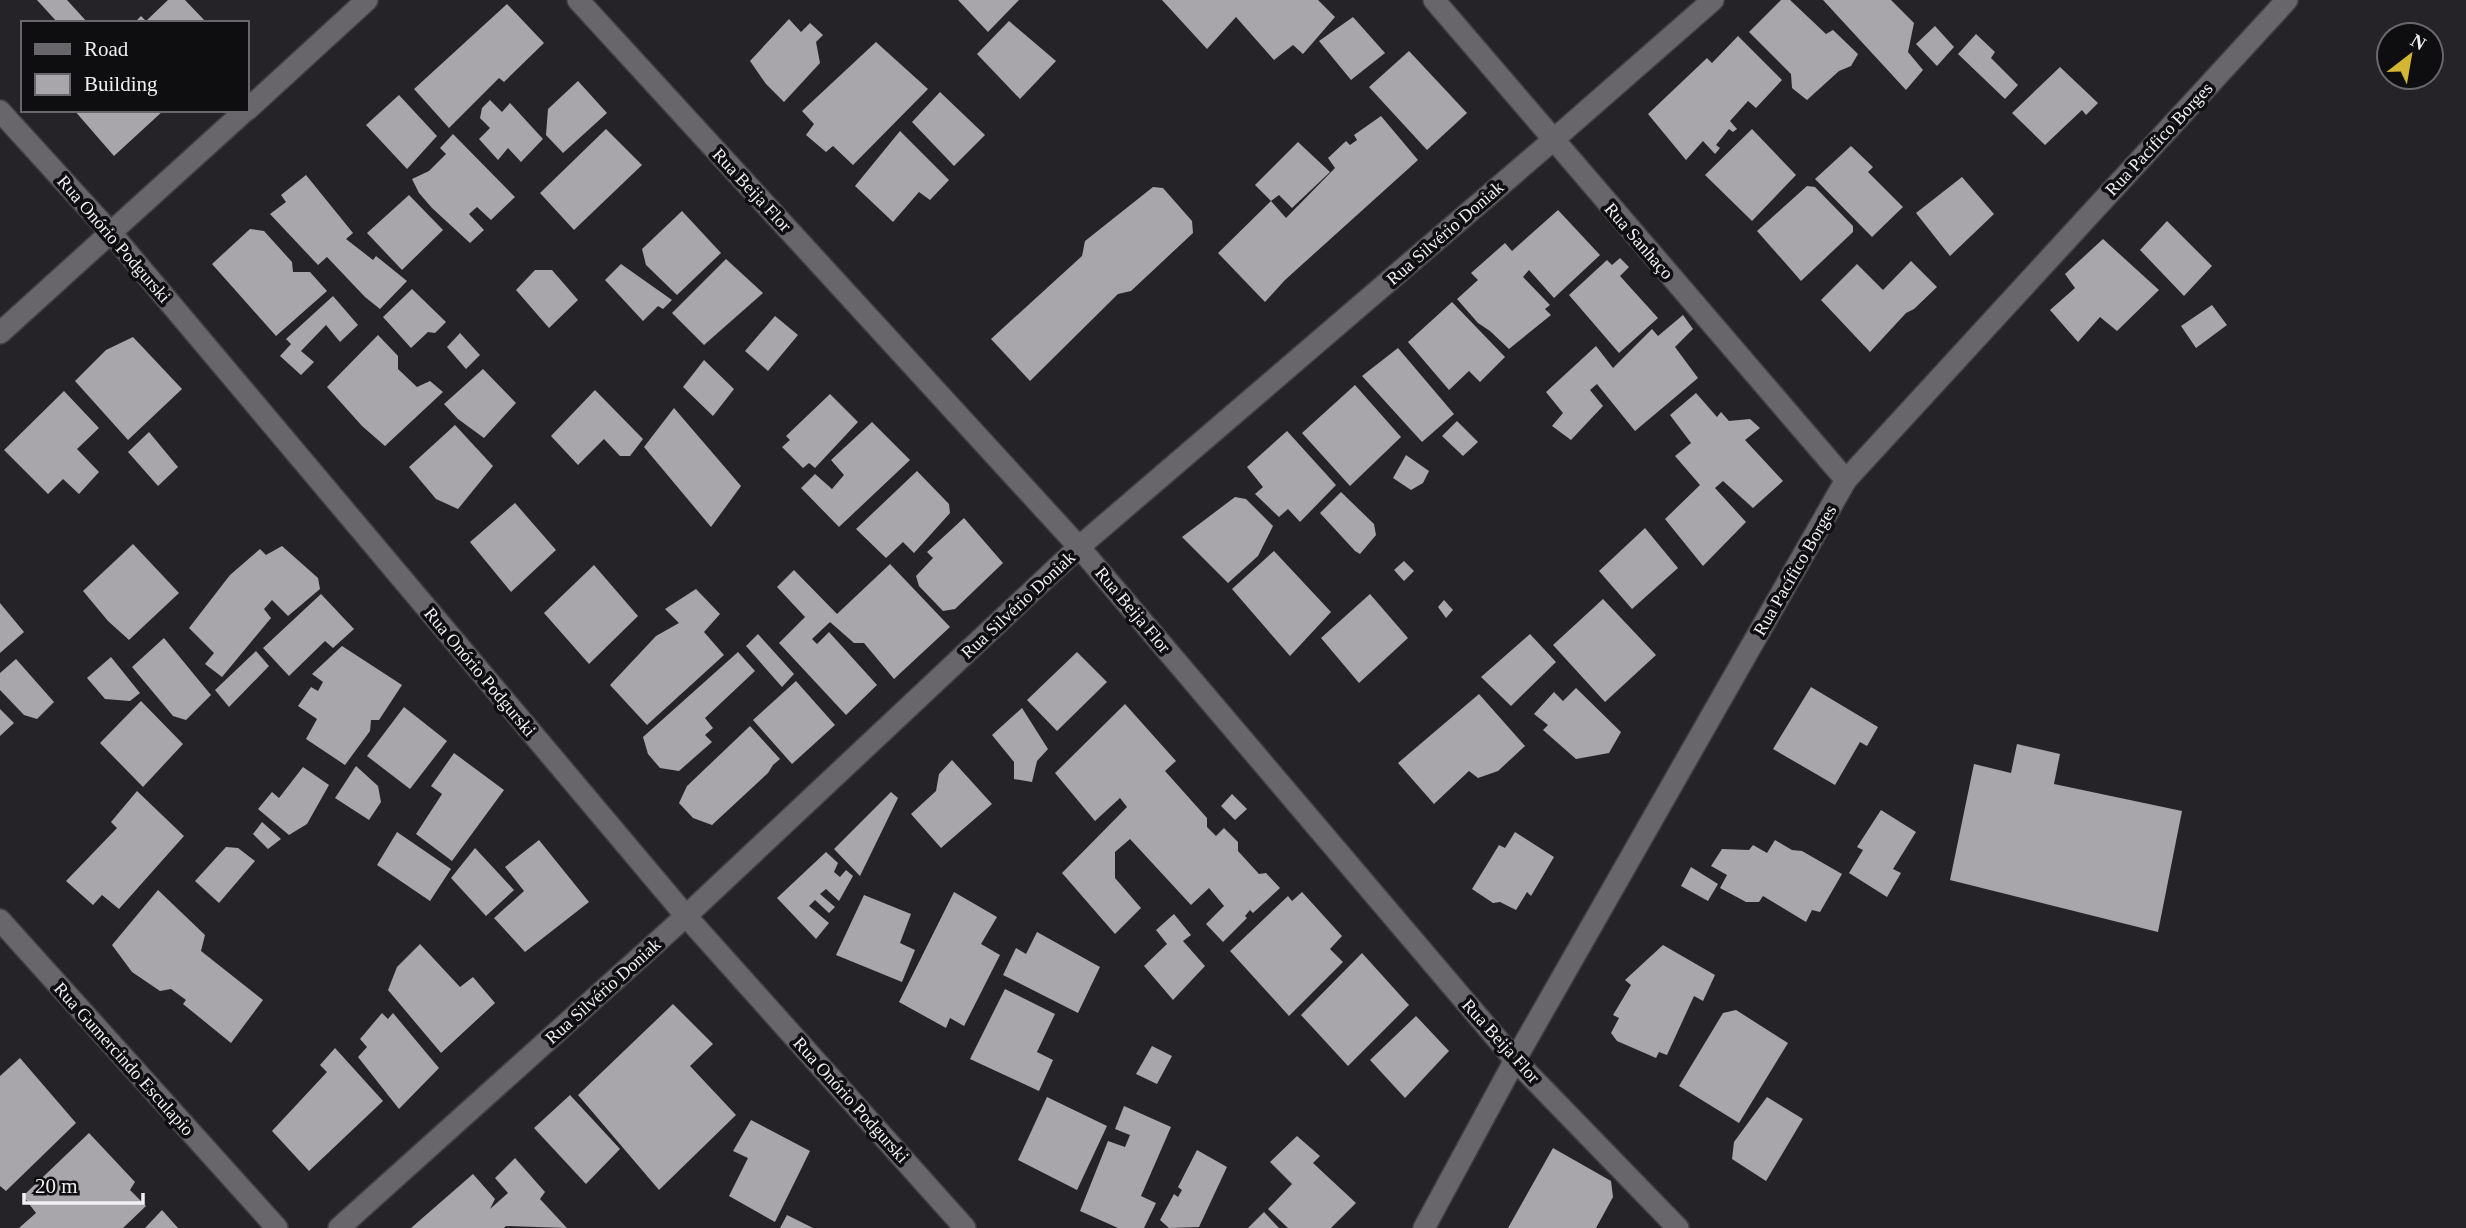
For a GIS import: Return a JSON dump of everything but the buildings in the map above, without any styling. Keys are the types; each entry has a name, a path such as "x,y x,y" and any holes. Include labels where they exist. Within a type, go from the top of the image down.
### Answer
{"street":[{"path":"248,108 368,0"},
{"name":"Rua Beija Flor","path":"578,0 1079,547 1515,1059 1678,1228"},
{"name":"Rua Sanhaço","path":"1434,0 1552,141 1846,480"},
{"name":"Rua Silvério Doniak","path":"339,1228 686,916 1079,547 1713,0"},
{"name":"Rua Pacífico Borges","path":"1424,1228 1515,1059 1846,480 2287,0"},
{"name":"Rua Onório Podgurski","path":"0,111 111,233 686,916 965,1228"},
{"path":"0,333 244,112"},
{"name":"Rua Gumercindo Esculapio","path":"0,920 276,1228"}]}
